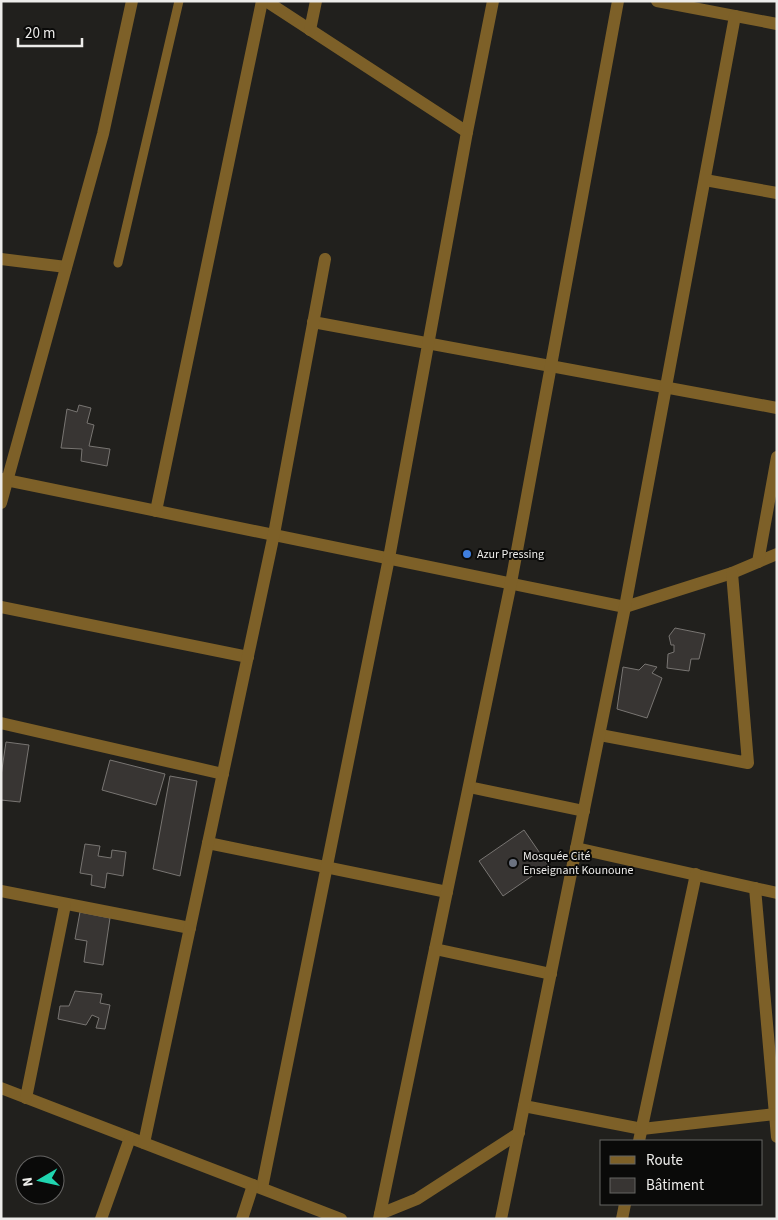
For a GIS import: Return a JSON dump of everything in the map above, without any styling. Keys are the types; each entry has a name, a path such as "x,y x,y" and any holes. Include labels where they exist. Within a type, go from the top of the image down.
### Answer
{"street":[{"path":"1,503 4,480 103,134 132,1"},
{"path":"156,511 262,1"},
{"path":"266,1 467,132"},
{"path":"310,30 316,1"},
{"path":"242,1219 258,1187 327,867 389,558 467,132 493,1"},
{"path":"380,1216 511,583 618,1"},
{"path":"657,1 671,2 777,24"},
{"path":"501,1219 625,607 735,16"},
{"path":"705,180 777,193"},
{"path":"1,258 66,267"},
{"path":"144,1143 274,534 325,259"},
{"path":"313,322 777,408"},
{"path":"758,562 777,456"},
{"path":"4,480 625,607 732,573 777,554"},
{"path":"600,735 748,763 732,573"},
{"path":"1,607 248,658"},
{"path":"1,723 223,774"},
{"path":"469,787 584,811"},
{"path":"208,843 447,892"},
{"path":"576,848 777,893"},
{"path":"641,1135 696,874"},
{"path":"755,888 777,1137"},
{"path":"1,891 190,928"},
{"path":"26,1098 65,905"},
{"path":"435,949 551,974"},
{"path":"1,1088 341,1219"},
{"path":"524,1106 641,1135 776,1114"},
{"path":"380,1216 417,1199 518,1133"},
{"path":"101,1219 130,1138"},
{"path":"622,1219 625,1205"}],"lane":[{"path":"118,263 179,1"}],"building":[{"path":"79,405 91,408 87,423 94,425 89,446 110,449 107,466 81,461 82,449 61,448 67,409 77,412"},
{"path":"675,628 705,634 699,659 691,659 689,671 667,668 668,654 674,652 674,645 671,645 669,636"},
{"path":"645,664 657,667 652,673 662,678 647,718 617,709 623,667 639,670"},
{"path":"6,742 29,745 20,802 1,800 1,776"},
{"path":"110,760 165,774 156,805 102,790"},
{"path":"170,776 197,781 180,876 153,869"},
{"name":"Mosquée Cité Enseignant Kounoune","path":"524,830 548,865 503,896 479,861"},
{"path":"85,844 100,846 98,856 111,858 112,850 126,852 123,876 107,873 105,888 91,885 92,875 80,873"},
{"path":"80,912 110,918 103,965 84,962 87,941 75,939"},
{"path":"75,991 102,994 100,1003 110,1005 105,1029 96,1028 99,1018 92,1015 86,1025 58,1019 60,1006 69,1006"}],"place":[{"name":"Azur Pressing","path":"467,554"},
{"name":"Mosquée Cité Enseignant Kounoune","path":"513,863"}]}
